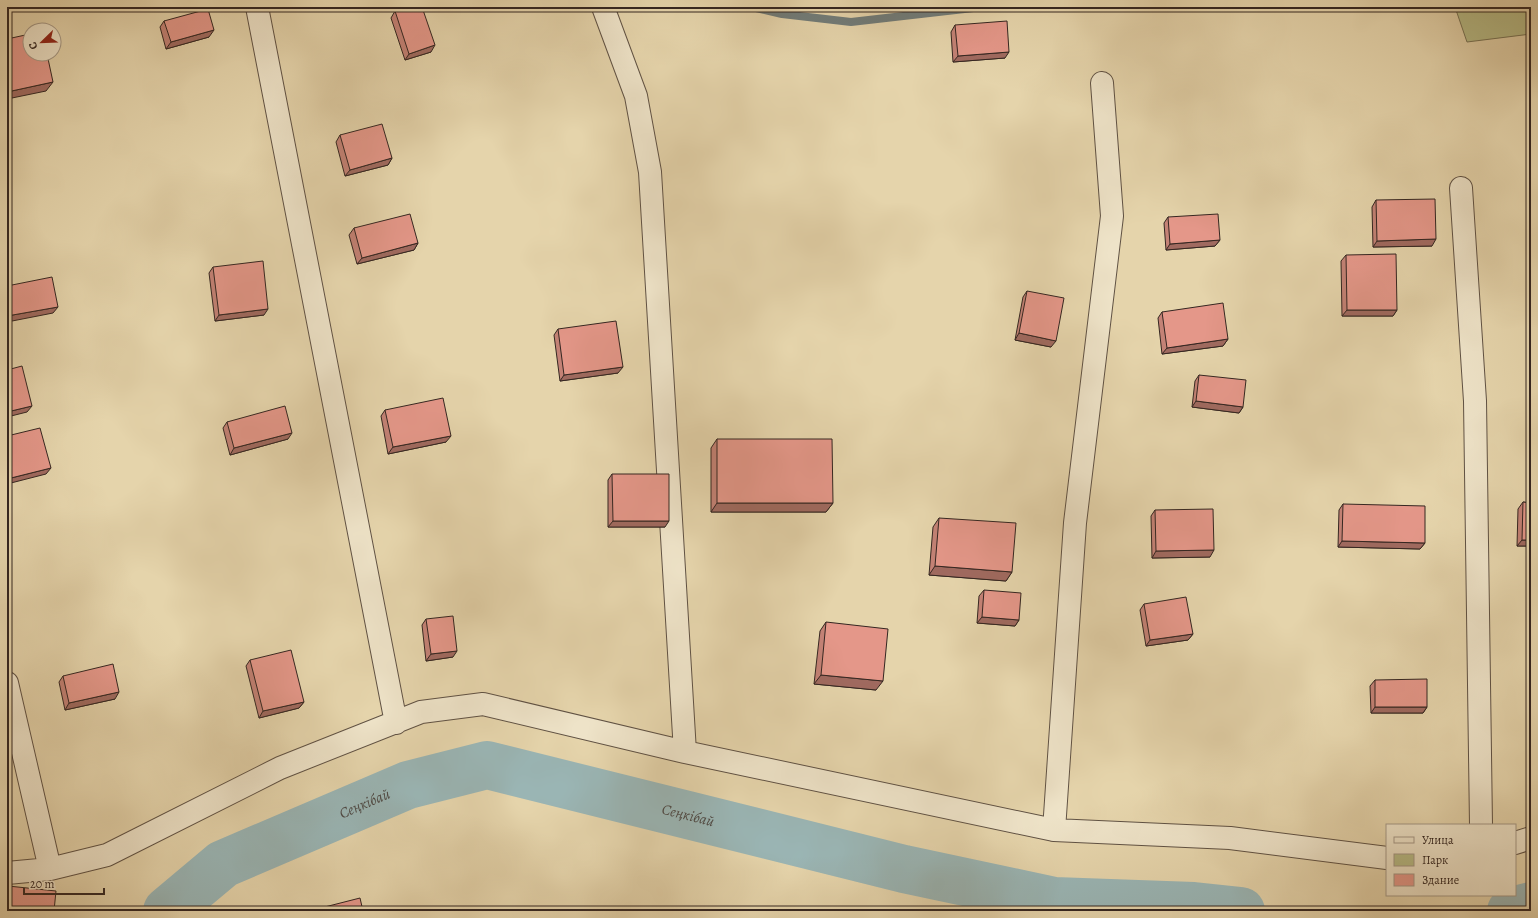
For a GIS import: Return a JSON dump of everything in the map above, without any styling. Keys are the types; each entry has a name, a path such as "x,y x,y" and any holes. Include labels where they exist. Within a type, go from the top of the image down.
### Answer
{"street":[{"path":"257,7 396,722"},
{"path":"603,7 636,96 650,172 685,752"},
{"path":"1054,830 1075,523 1112,216 1102,83"},
{"path":"1461,188 1476,401 1481,824"},
{"path":"7,683 50,868"},
{"path":"7,872 50,868 107,855 280,768 421,712 483,704 685,752 1054,830 1230,838 1386,858"},
{"path":"1516,843 1531,838"}],"green space":[{"path":"1455,7 1531,7 1531,34 1467,42"}],"building":[{"path":"409,7 422,7 435,45 409,54 395,11"},
{"path":"208,9 214,30 171,42 164,21"},
{"path":"1007,21 1009,52 958,56 955,25"},
{"path":"22,36 22,62 49,62 53,82 7,92 7,39"},
{"path":"382,124 392,158 350,170 340,135"},
{"path":"1435,199 1436,239 1377,241 1376,200"},
{"path":"410,214 418,243 362,258 354,228"},
{"path":"1218,214 1220,240 1170,244 1168,217"},
{"path":"1396,254 1397,310 1347,310 1346,255"},
{"path":"263,261 268,309 219,315 213,267"},
{"path":"52,277 58,307 7,316 7,286"},
{"path":"1027,291 1064,298 1056,341 1019,333"},
{"path":"1223,303 1228,339 1167,348 1162,312"},
{"path":"616,321 623,367 564,375 558,329"},
{"path":"22,366 32,406 7,412 7,370"},
{"path":"1199,375 1246,380 1243,407 1196,401"},
{"path":"443,398 451,436 393,447 385,410"},
{"path":"285,406 292,433 234,448 227,422"},
{"path":"40,428 51,468 7,479 7,436"},
{"path":"717,439 832,439 833,503 717,503"},
{"path":"612,474 669,474 669,521 613,521"},
{"path":"1523,502 1531,503 1531,540 1522,540"},
{"path":"1343,504 1425,506 1425,543 1342,541"},
{"path":"1213,509 1214,550 1156,551 1155,510"},
{"path":"939,518 1016,523 1012,572 935,566"},
{"path":"984,590 1021,593 1019,620 982,617"},
{"path":"1186,597 1193,634 1150,640 1144,604"},
{"path":"453,616 457,651 431,654 426,619"},
{"path":"826,622 888,629 883,681 821,675"},
{"path":"291,650 304,702 263,711 250,660"},
{"path":"113,664 119,692 69,703 63,676"},
{"path":"1427,679 1427,707 1375,707 1375,680"},
{"path":"8,886 56,891 54,911 7,911"},
{"path":"360,898 363,911 309,911"}],"waterway":[{"path":"752,7 782,14 851,22 982,7"},
{"name":"Сеңкібай","path":"167,911 223,864 408,785 487,765 904,869 1054,901 1194,906 1241,911"},
{"name":"Сеңкібай","path":"1511,911 1531,906"}]}
